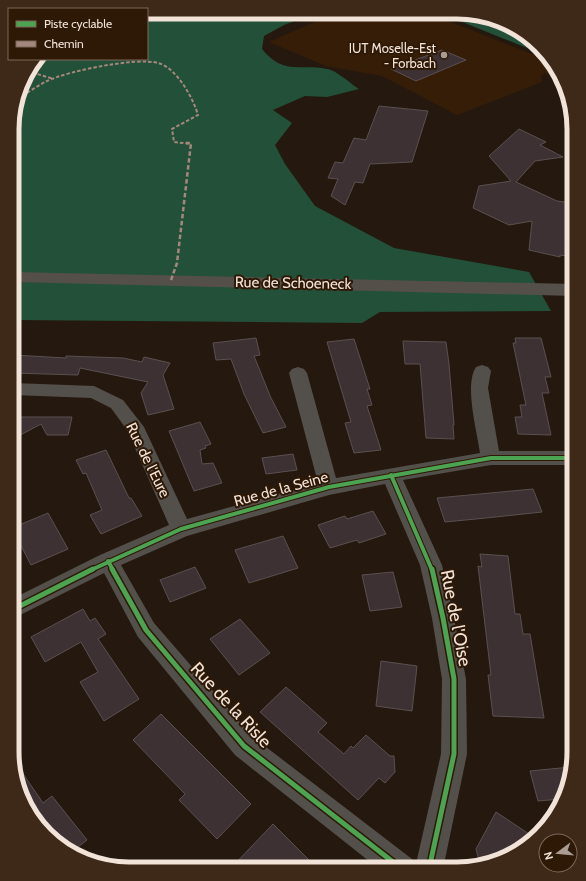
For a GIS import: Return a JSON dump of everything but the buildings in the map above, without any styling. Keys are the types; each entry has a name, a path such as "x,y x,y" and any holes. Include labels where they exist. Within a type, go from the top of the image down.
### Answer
{"main road":[{"name":"Rue de Schoeneck","path":"19,276 567,290"}],"street":[{"path":"482,371 478,388 491,458"},
{"path":"298,373 329,488"},
{"name":"Rue de l'Eure","path":"19,389 94,392 116,404 135,426 181,529"},
{"name":"Rue de la Seine","path":"19,606 108,561 181,529 329,488 391,475 491,458 567,458"},
{"name":"Rue de l'Oise","path":"391,475 431,565 443,618 454,679 454,754 431,862"},
{"name":"Rue de la Risle","path":"108,561 146,630 244,746 393,862"}],"shaded area":[{"path":"321,19 443,19 540,57 553,77 545,73 541,76 542,82 457,115 382,76 326,66 269,42"}],"green space":[{"path":"148,19 300,19 284,25 264,36 262,49 278,63 285,66 331,70 359,89 327,97 305,96 273,110 292,123 275,145 285,164 315,206 394,248 529,272 551,311 380,312 362,323 19,320 20,114 30,80 43,60 148,60"},
{"path":"455,19 472,20 499,27 524,42 535,51"}],"marked path":[{"path":"25,95 47,81 69,74 137,62 159,63 178,78 193,101 198,115 172,129 174,142 191,143 177,263 171,280"},
{"path":"34,73 54,79"}],"cycle path":[{"path":"19,606 108,561 181,529 329,487 491,458 567,458"},
{"path":"391,475 431,565 443,618 454,679 454,754 431,862"},
{"path":"108,561 146,630 244,746 393,862"}],"place":[{"name":"IUT Moselle-Est - Forbach","path":"444,55"}]}
